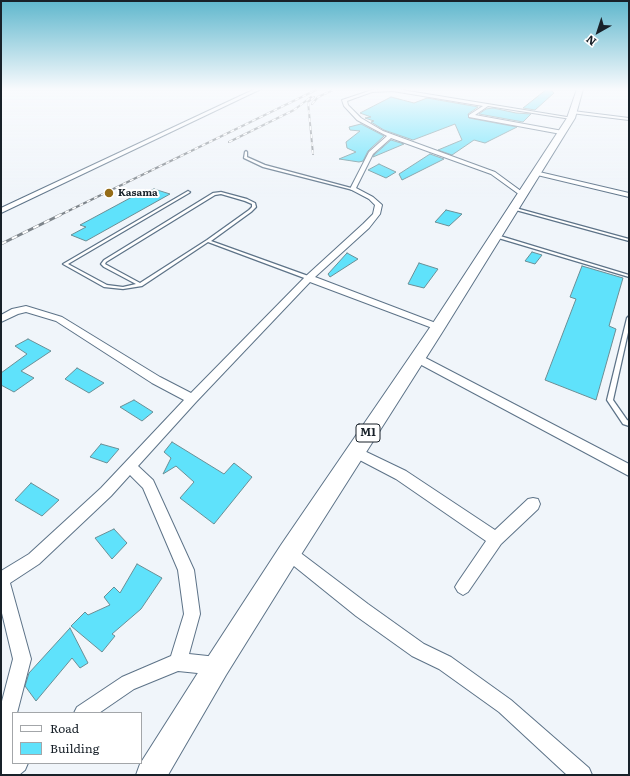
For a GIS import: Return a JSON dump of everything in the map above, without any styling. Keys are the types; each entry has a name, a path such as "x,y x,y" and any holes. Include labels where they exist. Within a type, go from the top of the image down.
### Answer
{"main road":[{"name":"M1","path":"151,775 217,666 289,553 418,358 565,125"}],"street":[{"path":"1,211 182,125"},
{"path":"370,125 390,136 493,174 518,201"},
{"path":"7,767 4,728 22,659 1,580 34,558 106,492 129,466 309,278 366,226 376,214 379,205 371,198 353,189 357,177 364,169 371,153 390,136"},
{"path":"535,173 629,195"},
{"path":"309,278 438,327"},
{"path":"1,318 15,311 26,309 59,319 156,380 192,400"},
{"path":"418,358 629,470"},
{"path":"356,452 425,490 496,539"},
{"path":"129,466 148,484 186,570 192,614 178,662"},
{"path":"463,587 496,539 533,504"},
{"path":"289,553 362,610 418,650 446,663 505,706 582,775"},
{"path":"84,712 128,683 178,662 217,666"}],"lane":[{"path":"246,152 244,157 264,166 353,189"},
{"path":"140,285 103,264 105,261 214,194 221,194 246,200 254,204 254,207 250,211 208,241 140,285 123,288 106,286 65,264 188,192"},
{"path":"518,201 629,240"},
{"path":"496,236 629,276"},
{"path":"208,241 309,278"},
{"path":"629,318 610,400 625,422 629,424"}],"building":[{"path":"363,125 384,136 368,151 363,161 359,162 339,159 356,152 347,148 346,142 360,131 350,130 349,127"},
{"path":"376,125 452,125 413,140 384,130"},
{"path":"456,125 507,125 517,127 485,143 474,140 452,155 438,150 462,140"},
{"path":"391,140 404,144 373,157 374,155"},
{"path":"430,154 444,159 402,180 399,174"},
{"path":"379,164 396,172 386,178 368,170"},
{"name":"Kasama","path":"154,189 170,194 86,241 71,235 86,227 80,225 145,190 149,191"},
{"path":"446,210 462,214 449,226 435,222"},
{"path":"532,252 542,255 535,264 525,261"},
{"path":"347,253 358,259 330,277 328,274"},
{"path":"419,263 438,269 424,288 408,284"},
{"path":"582,266 623,278 609,326 616,329 596,400 545,380 576,299 570,297"},
{"path":"28,339 51,351 21,371 34,378 14,392 1,385 1,373 27,354 15,346"},
{"path":"77,368 104,383 89,393 65,379"},
{"path":"134,400 153,412 142,421 120,407"},
{"path":"172,442 224,474 234,463 252,477 214,524 180,498 194,482 176,466 163,474 171,458 164,452"},
{"path":"101,444 119,449 107,463 90,457"},
{"path":"31,483 59,500 42,516 15,500"},
{"path":"114,529 127,543 112,559 95,538"},
{"path":"137,564 162,578 141,609 112,634 115,636 102,652 71,626 85,612 88,615 110,605 104,597 114,587 120,593"},
{"path":"70,628 88,663 80,668 72,658 36,701 25,686 29,673"}],"railway":[{"path":"58,216 244,125"},
{"path":"229,142 263,125"},
{"path":"310,125 313,154"},
{"path":"1,244 60,215"}],"place":[{"name":"Kasama","path":"109,193"}]}
